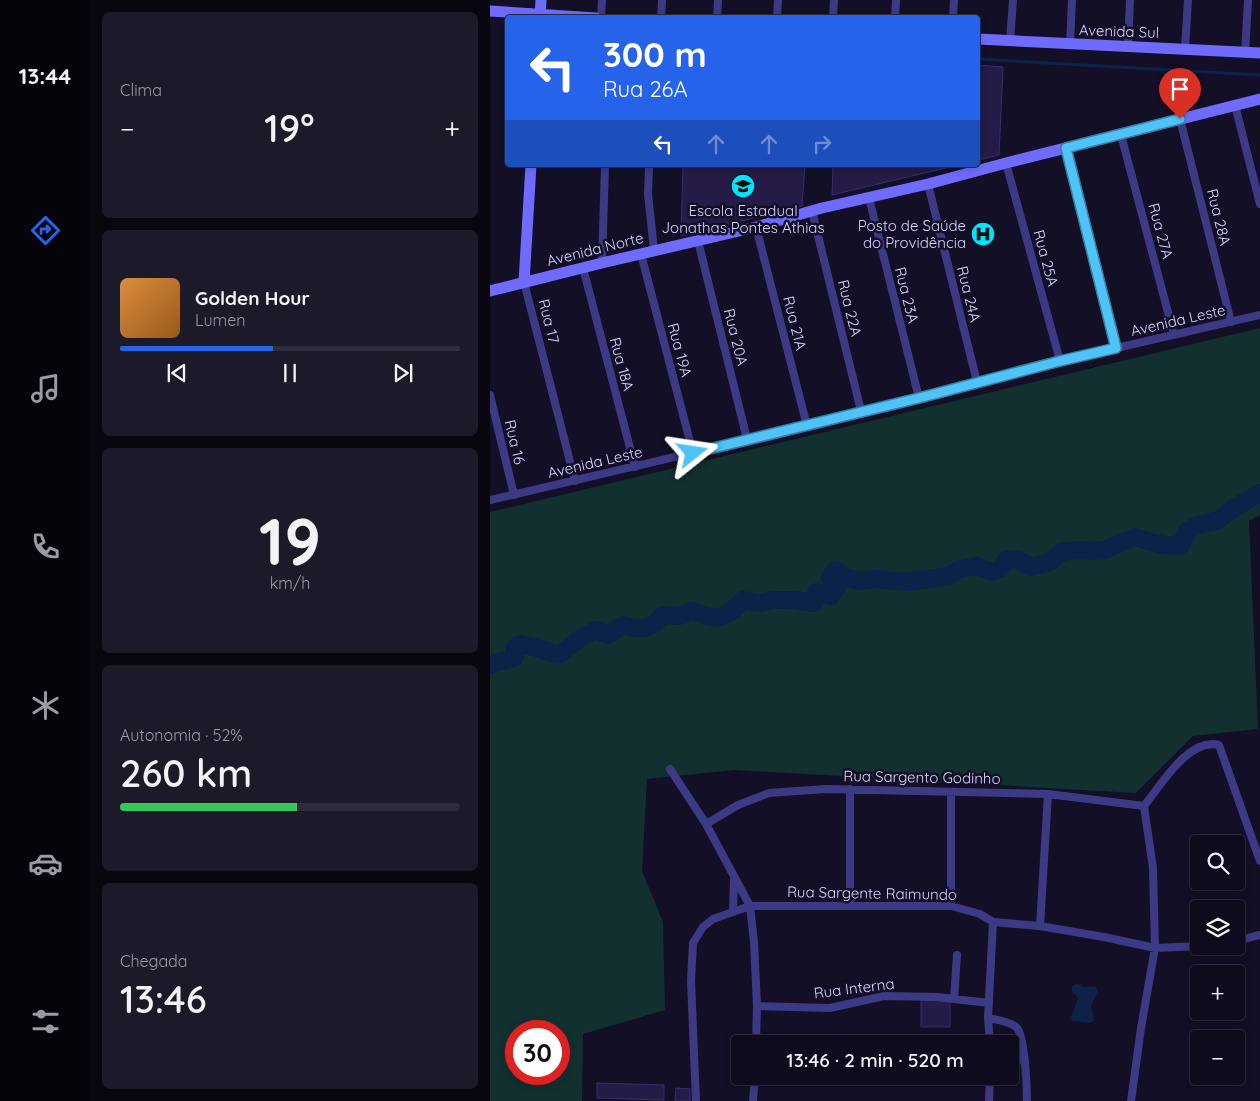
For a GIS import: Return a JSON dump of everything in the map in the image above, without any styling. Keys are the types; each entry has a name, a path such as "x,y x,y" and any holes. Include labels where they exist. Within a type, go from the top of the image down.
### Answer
{"street":[{"path":"540,15 541,0"},
{"path":"602,0 602,15"},
{"path":"662,0 662,15"},
{"path":"717,15 718,0"},
{"path":"777,15 778,0"},
{"path":"833,15 834,0"},
{"path":"895,15 896,0"},
{"path":"953,15 954,0"},
{"path":"1010,41 1012,0"},
{"path":"1070,44 1072,0"},
{"path":"1128,46 1130,0"},
{"path":"1185,49 1188,0"},
{"path":"1245,53 1248,0"},
{"path":"490,12 528,15"},
{"name":"Avenida Sul","path":"980,39 1260,53"},
{"name":"Avenida Norte","path":"490,291 756,227 812,210 928,184 1006,162 1260,99"},
{"path":"1235,106 1260,204"},
{"name":"Rua 28A","path":"1180,119 1230,322"},
{"name":"Rua 27A","path":"1121,135 1174,335"},
{"path":"1066,148 1116,348"},
{"name":"Rua 25A","path":"1006,162 1060,361"},
{"name":"Rua 17","path":"531,167 524,282 575,481"},
{"path":"602,263 605,167"},
{"path":"649,168 649,201 654,250"},
{"name":"Rua 24A","path":"928,184 977,382"},
{"name":"Rua 23A","path":"869,198 919,398"},
{"name":"Rua 22A","path":"812,210 861,411"},
{"name":"Rua 21A","path":"756,227 807,426"},
{"name":"Rua 20A","path":"698,241 747,438"},
{"name":"Rua 19A","path":"641,254 693,453"},
{"name":"Rua 18A","path":"583,268 635,467"},
{"name":"Avenida Leste","path":"490,500 635,467 747,438 807,426 1060,361 1260,315"},
{"name":"Rua 16","path":"490,395 514,495"},
{"path":"1131,1101 1141,1028 1156,948 1153,868 1144,806 1190,751 1206,744 1218,745 1260,861"},
{"path":"670,769 706,824 750,906 754,942 756,1035"},
{"name":"Rua Sargento Godinho","path":"706,824 738,805 769,793 826,789 1048,794 1144,806"},
{"path":"850,789 850,906"},
{"path":"951,792 951,906"},
{"path":"1040,926 1048,794"},
{"path":"733,912 734,877"},
{"name":"Rua Sargente Raimundo","path":"696,1101 691,981 693,943 703,926 713,919 750,906 951,906 980,914 993,922 1040,926 1156,948 1190,946"},
{"path":"989,1035 988,1018 993,922"},
{"path":"1245,939 1260,935"},
{"path":"954,999 957,955"},
{"name":"Rua Interna","path":"757,1006 830,1008 884,996 954,999 989,1003"},
{"path":"988,1018 1004,1022 1016,1028 1020,1034 1026,1075 1027,1101"},
{"path":"1019,1060 1024,1060"},
{"path":"753,1101 754,1085"},
{"path":"989,1101 990,1085"}],"green space":[{"path":"1260,328 1260,515 1249,521 1258,729 1193,736 1136,793 734,770 647,779 642,871 663,922 665,1010 583,1034 582,1101 490,1101 490,512"}],"water":[{"path":"1077,983 1083,987 1095,986 1098,991 1091,1006 1094,1020 1091,1023 1072,1021 1071,1017 1078,998 1072,991 1072,986"}],"building":[{"path":"980,65 1003,67 999,155 980,160"},
{"name":"Escola Estadual Jonathas Pontes Athias","path":"683,167 805,167 802,206 681,236"},
{"path":"833,167 950,167 832,195"},
{"path":"921,1000 950,1001 950,1027 921,1027"},
{"path":"597,1083 664,1085 664,1100 597,1098"},
{"path":"676,1088 690,1089 690,1101 675,1101"}],"waterway":[{"path":"980,59 1260,75"},
{"path":"490,665 515,657 514,649 519,644 560,654 582,637 596,630 608,635 622,625 645,628 654,624 663,615 679,616 692,611 708,616 720,617 731,612 743,600 760,603 773,600 814,603 816,592 831,596 837,587 830,577 835,570 847,578 860,581 875,579 908,582 949,576 960,569 977,566 991,572 1000,569 1007,559 1019,560 1030,567 1050,562 1061,552 1104,550 1135,537 1163,545 1181,545 1186,532 1195,526 1219,520 1232,509 1260,493"}],"place":[{"name":"Escola Estadual Jonathas Pontes Athias","path":"743,186"},
{"name":"Posto de Saúde do Providência","path":"983,234"}],"route":[{"path":"693,453 747,438 807,426 1116,348 1066,148 1180,119"}]}
